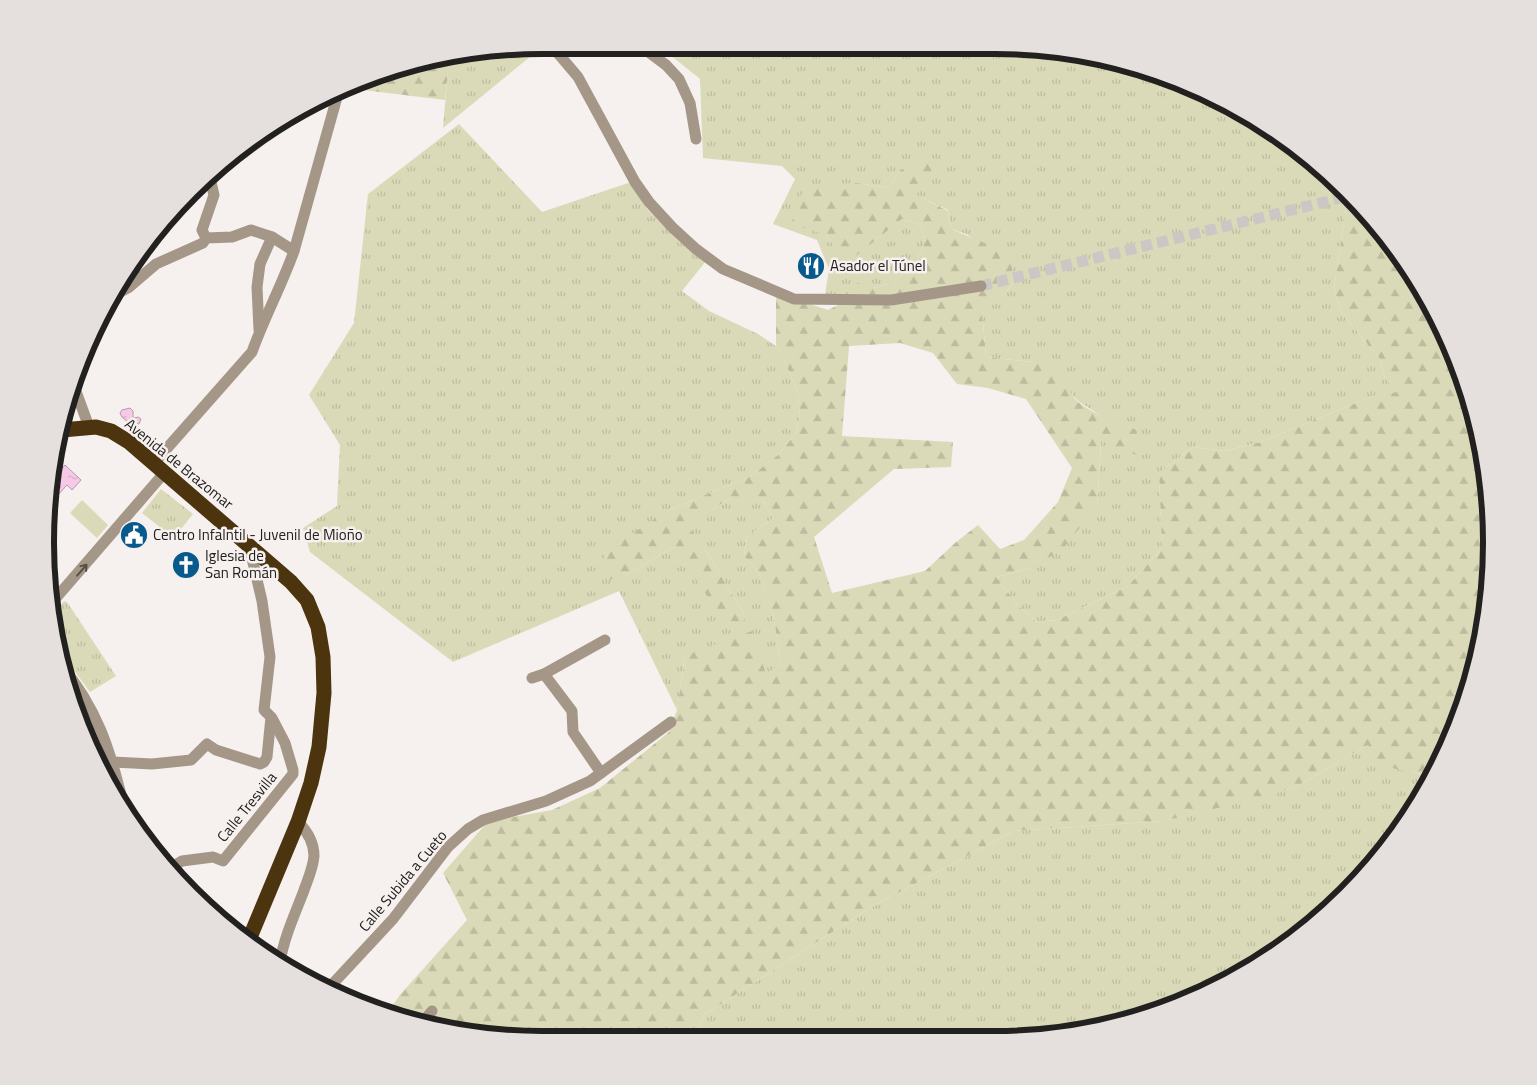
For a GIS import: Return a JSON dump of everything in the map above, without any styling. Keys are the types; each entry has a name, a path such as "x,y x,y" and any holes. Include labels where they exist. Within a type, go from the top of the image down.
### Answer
{"highway":[{"name":"Avenida de Brazomar","path":"67,429 96,427 111,431 129,442 291,582 307,600 318,627 323,657 324,693 319,747 311,783 298,822 251,934"}],"street":[{"path":"559,54 578,77 635,182 649,202 696,249 723,269 794,299 890,300 981,286"},
{"path":"651,54 666,65 679,79 690,102 696,139"},
{"path":"57,596 252,352 294,251 336,99"},
{"path":"206,238 202,230 214,195 211,183"},
{"path":"206,238 232,237 250,230 272,237 294,251"},
{"path":"260,332 257,287 260,264 272,237"},
{"path":"124,290 156,264 203,243 206,238"},
{"path":"77,394 89,427"},
{"name":"Calle Tresvilla","path":"175,865 182,860 214,857 223,861 293,774 285,743 271,717 264,710 270,657 262,602 251,554 254,550"},
{"path":"532,678 544,674 606,640"},
{"path":"544,674 572,711 573,732 600,773"},
{"path":"74,680 90,706 101,729 113,762 119,787"},
{"name":"Calle Tresvilla","path":"113,762 152,764 191,760 207,744 216,750 260,764 267,758 271,717"},
{"name":"Calle Subida a Cueto","path":"333,984 393,919 448,847 468,829 484,820 546,801 590,781 671,722"},
{"path":"281,956 284,943 312,868 314,855 307,831 298,822"},
{"path":"427,1017 432,1011"}],"green space":[{"path":"533,54 443,128 449,63 479,58"},
{"path":"664,54 704,54 674,58"},
{"path":"703,54 1026,55 1090,63 1121,70 1162,84 1159,90 1166,85 1211,104 1266,136 1292,155 1317,175 1347,204 1334,288 1341,312 1380,359 1385,378 1399,393 1373,396 1261,442 1224,451 1193,447 1159,473 1162,548 1128,586 1057,620 1036,622 1017,604 996,577 1030,568 1097,506 1101,441 1137,430 1106,419 1078,401 1032,362 986,357 982,311 1005,294 1013,283 1012,263 966,234 951,229 948,210 916,195 921,179 900,170 889,188 857,183 826,235 843,258 832,268 837,270 902,219 921,225 925,243 915,264 891,283 843,298 825,295 829,269 817,240 773,224 795,179 782,166 703,158 700,79 674,58"},
{"path":"449,63 445,100 359,89 416,70"},
{"path":"1162,84 1166,85 1159,91"},
{"path":"459,124 542,212 631,182 647,209 666,228 706,261 682,291 709,311 758,334 776,346 782,355 797,390 800,415 796,433 778,455 751,476 669,510 624,576 674,547 746,618 708,554 686,525 729,499 762,499 773,518 747,537 744,555 762,580 774,621 781,664 766,675 685,655 677,710 619,591 453,662 310,552 303,528 337,506 340,445 309,395 354,323 368,194"},
{"path":"929,159 937,169 921,179 917,195 948,211 951,229 1001,250 1012,263 1013,283 1005,294 982,312 986,357 1032,362 1069,376 1071,393 1076,401 1102,416 1137,430 1136,455 1101,441 1097,506 1062,550 1030,568 996,577 1017,604 1036,622 1057,620 1128,586 1162,548 1159,473 1193,447 1224,451 1261,442 1373,396 1398,392 1385,378 1380,359 1341,312 1334,288 1347,204 1362,220 1401,271 1433,326 1446,355 1467,416 1479,479 1483,542 1482,574 1474,638 1457,700 1446,730 1425,775 1383,765 1375,759 1368,745 1294,788 1214,809 1164,821 1014,831 868,909 704,1015 697,1031 511,1030 447,1022 392,1007 399,996 467,920 443,873 497,811 513,817 552,810 600,788 669,732 677,710 685,655 752,631 766,674 781,664 766,590 758,573 744,556 747,537 773,518 762,499 729,499 687,525 708,554 746,618 730,630 674,547 624,576 608,580 602,567 605,551 669,510 751,476 778,455 796,433 800,415 797,390 782,355 776,346 776,293 828,310 840,304 849,288 858,283 873,288 891,283 915,264 925,243 921,225 902,219 837,271 831,268 842,257 826,235 791,224 805,185 857,183 889,188 900,170","holes":["900,343 933,353 957,384 988,388 1026,399 1072,468 1058,502 1024,540 1000,549 978,525 925,571 832,593 814,537 894,469 951,467 953,442 842,436 849,346"]},
{"path":"161,489 193,514 174,538 142,513"},
{"path":"82,500 108,525 97,538 70,513"},
{"path":"64,601 67,602 116,676 90,692 69,663 58,608"},
{"path":"1368,745 1392,768 1424,776 1401,814 1382,840 1362,865 1317,910 1266,949 1239,966 1182,994 1121,1015 1090,1022 1026,1030 697,1031 704,1015 868,909 1014,831 1164,821 1294,788"}],"water":[{"path":"130,408 133,411 133,417 141,419 139,424 127,421 121,415 122,410"},
{"path":"65,465 81,480 72,490 67,485 57,496 56,496 59,472"}],"tunnel":[{"path":"981,286 1341,198"}],"place":[{"name":"Asador el Túnel","path":"811,266"},
{"name":"Centro Infalntil - Juvenil de Mioño","path":"134,535"},
{"name":"Iglesia de San Román","path":"186,565"}]}
